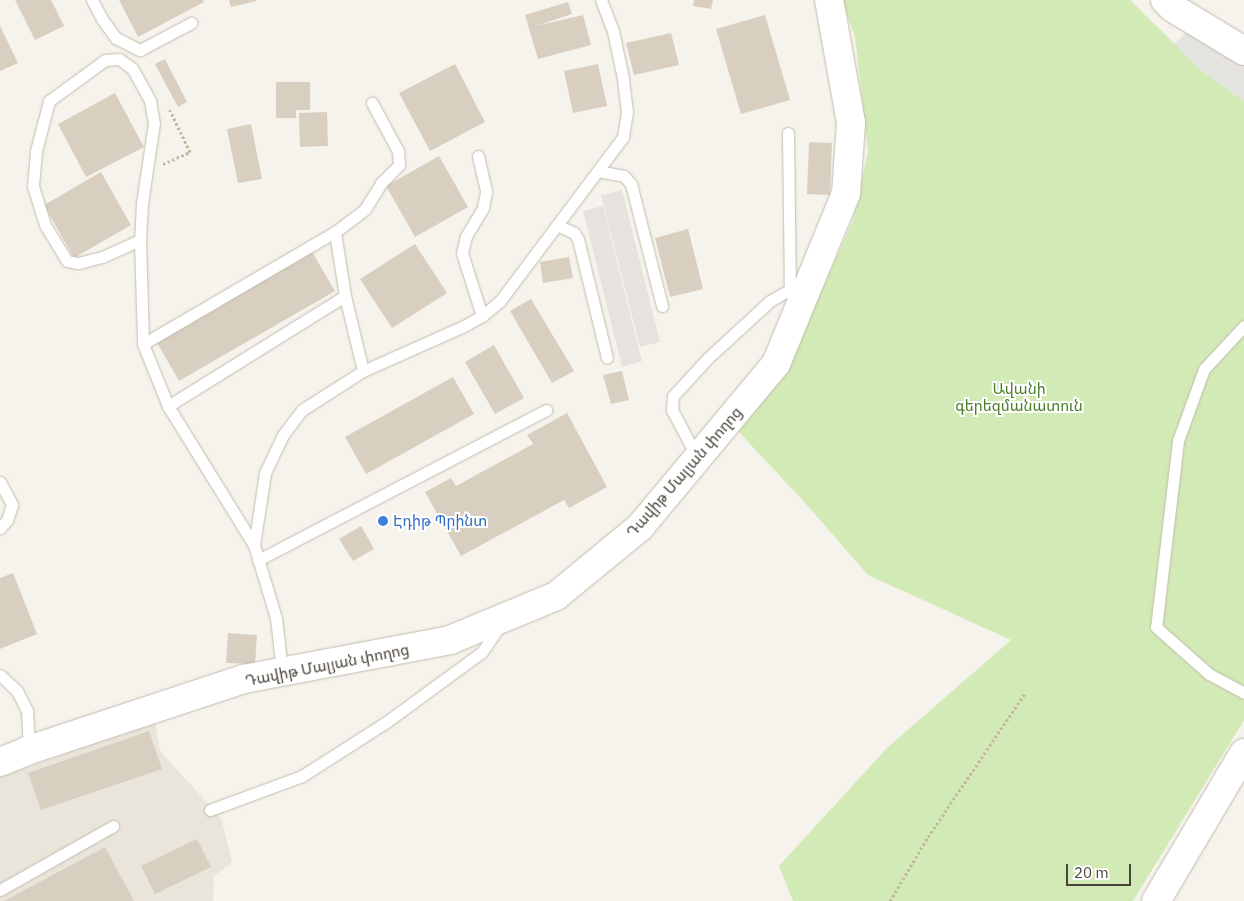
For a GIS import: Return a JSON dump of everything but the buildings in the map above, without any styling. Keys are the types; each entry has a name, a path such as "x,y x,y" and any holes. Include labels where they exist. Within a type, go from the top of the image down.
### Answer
{"street":[{"name":"Դավիթ Մալյան փողոց","path":"0,762 29,750 244,680 282,671 450,640 556,596 632,533 698,458 776,364 801,284 846,193 850,123 829,0"},
{"path":"1165,0 1173,8 1244,51"},
{"path":"1156,901 1244,753"}],"lane":[{"path":"92,0 102,19 116,38 140,50 191,23"},
{"path":"254,545 265,473 283,435 302,410 362,371 482,316 500,301 623,137 627,112 613,32 601,0"},
{"path":"140,240 102,256 78,263 67,261 45,225 33,186 36,151 49,101 105,60 119,59 132,68 150,101 154,123 142,203 140,240 143,344 168,406 254,545 276,618 282,671"},
{"path":"143,344 335,232 365,209 381,183 399,165 398,151 372,103"},
{"path":"698,458 672,410 673,396 708,358 763,308 801,284 788,134"},
{"path":"478,156 486,192 483,208 466,236 462,253 482,316"},
{"path":"598,171 624,176 631,184 662,306"},
{"path":"557,225 574,233 578,239 607,358"},
{"path":"335,232 345,296 362,371"},
{"path":"168,406 345,296"},
{"path":"1244,326 1204,369 1178,441 1156,626 1209,674 1244,693"},
{"path":"258,560 546,410"},
{"path":"0,482 12,504 7,520 0,528"},
{"path":"210,810 302,776 385,724 482,652 506,616"},
{"path":"0,675 17,691 27,711 29,750"},
{"path":"0,890 113,826"}],"path":[{"path":"890,901 928,837 1025,693"}],"shaded area":[{"path":"1187,32 1244,65 1244,101 1201,70 1174,44"},
{"path":"622,190 660,342 640,347 601,195"},
{"path":"603,206 642,361 622,367 583,211"},
{"path":"155,721 160,751 221,818 232,862 214,876 213,901 0,901 0,777"}],"green space":[{"name":"Ավանի գերեզմանատուն","path":"842,0 1130,0 1201,70 1244,101 1244,720 1133,901 793,901 779,866 887,748 1011,640 868,575 807,505 736,429 766,389 822,290 853,220 868,152 855,37"}],"place":[{"name":"Էդիթ Պրինտ","path":"383,521"}]}
